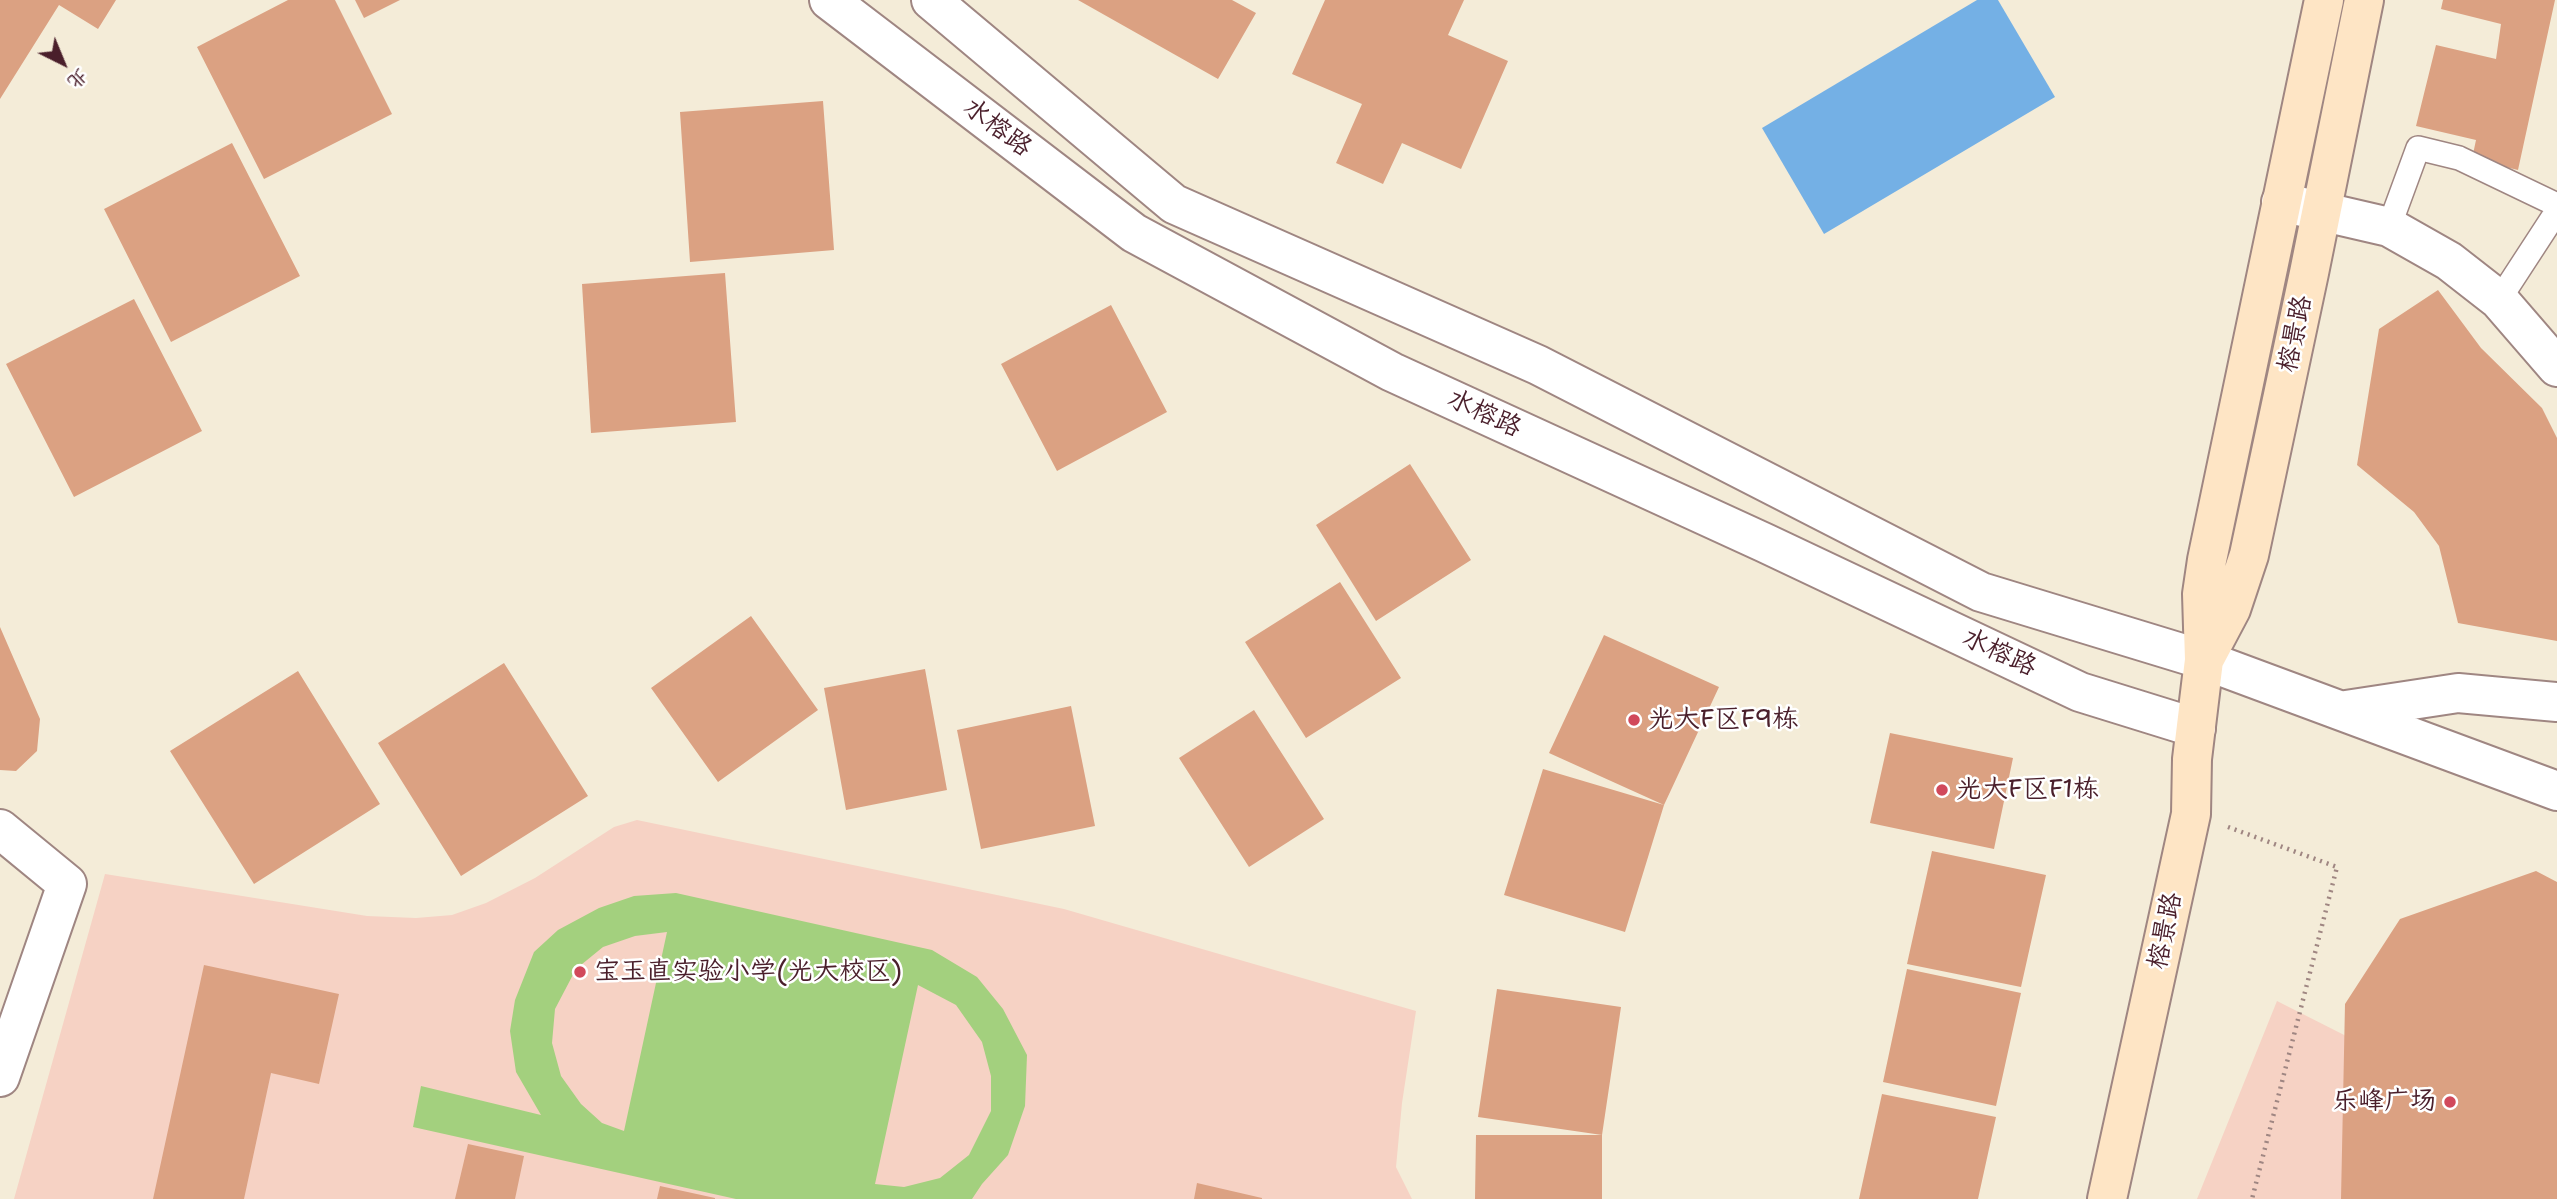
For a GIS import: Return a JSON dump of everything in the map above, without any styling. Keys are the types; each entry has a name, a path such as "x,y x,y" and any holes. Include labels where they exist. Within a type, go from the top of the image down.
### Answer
{"street":[{"name":"水榕路","path":"829,0 1134,233 1392,372 2080,692 2196,727"},
{"name":"水榕路","path":"930,0 1174,204 1538,365 1981,592 2204,660 2557,791"},
{"name":"榕景路","path":"2107,1199 2191,814 2192,758 2204,660 2202,594 2207,560 2324,0"},
{"name":"榕景路","path":"2204,660 2231,609 2249,555 2364,0"},
{"path":"2281,202 2389,227 2449,261 2499,300 2557,368"},
{"path":"2344,710 2458,693 2557,702"},
{"path":"0,829 67,884 0,1077"}],"lane":[{"path":"2389,227 2418,148 2459,158 2557,205"},
{"path":"2499,300 2557,211"}],"path":[{"path":"2191,814 2337,867 2252,1199"}],"shaded area":[{"name":"宝玉直实验小学(光大校区)","path":"637,820 1064,909 1416,1011 1402,1103 1396,1167 1412,1199 14,1199 105,874 367,916 416,918 452,915 486,903 535,878 614,827"},
{"path":"2277,1001 2512,1120 2473,1199 2197,1199"}],"green space":[{"path":"676,893 932,950 977,977 1003,1009 1027,1055 1025,1106 1008,1155 972,1199 736,1199 413,1127 421,1086 541,1115 516,1072 510,1031 515,1000 534,952 558,930 599,908 634,896","holes":["667,932 624,1131 602,1123 581,1104 561,1076 552,1043 555,1009 576,969 603,947 635,936","918,985 956,1005 982,1042 991,1076 991,1111 969,1155 940,1178 904,1187 875,1184"]}],"water":[{"path":"1977,0 1998,0 2055,97 1824,234 1762,128"}],"building":[{"path":"0,0 116,0 98,29 59,5 0,99"},
{"path":"288,0 335,0 392,114 264,179 197,47"},
{"path":"355,0 400,0 364,18"},
{"path":"1078,0 1232,0 1256,13 1218,79"},
{"path":"1325,0 1464,0 1448,35 1508,61 1461,169 1402,143 1383,184 1336,163 1362,104 1292,74"},
{"path":"2443,0 2555,0 2518,170 2472,159 2476,140 2416,126 2436,45 2496,59 2501,24 2441,9"},
{"path":"823,101 834,250 690,262 680,112"},
{"path":"232,143 300,276 171,342 104,209"},
{"path":"725,273 736,422 591,433 582,284"},
{"path":"2438,290 2481,348 2542,408 2557,438 2557,641 2458,623 2439,546 2414,512 2357,465 2379,329"},
{"path":"134,299 202,431 74,497 6,364"},
{"path":"1111,305 1167,412 1057,471 1001,364"},
{"path":"1410,464 1471,560 1376,621 1316,525"},
{"path":"1340,582 1401,678 1306,738 1245,642"},
{"path":"751,616 818,710 718,782 651,688"},
{"path":"0,627 40,719 37,751 16,771 0,770"},
{"name":"光大F区F9栋","path":"1604,635 1719,687 1664,805 1549,753"},
{"path":"504,663 588,796 461,876 378,743"},
{"path":"925,669 947,790 846,810 824,688"},
{"path":"298,671 380,804 254,884 170,751"},
{"path":"1071,706 1095,826 981,849 957,730"},
{"path":"1254,710 1324,819 1249,867 1179,758"},
{"name":"光大F区F1栋","path":"1890,733 2013,758 1994,849 1870,823"},
{"path":"1543,769 1664,805 1625,932 1504,895"},
{"path":"1932,851 2046,875 2021,987 1907,964"},
{"name":"乐峰广场","path":"2536,871 2557,882 2557,1199 2341,1199 2345,1004 2400,919"},
{"path":"204,965 339,994 319,1084 271,1073 244,1199 153,1199"},
{"path":"1907,969 2021,993 1996,1106 1883,1082"},
{"path":"1497,989 1621,1007 1602,1135 1478,1117"},
{"path":"1882,1094 1996,1117 1978,1199 1859,1199"},
{"path":"1476,1135 1602,1135 1602,1199 1475,1199"},
{"path":"468,1144 524,1156 515,1199 455,1199"},
{"path":"1197,1183 1262,1198 1262,1199 1194,1199"},
{"path":"660,1186 715,1198 715,1199 657,1199"}],"place":[{"name":"光大F区F9栋","path":"1634,720"},
{"name":"光大F区F1栋","path":"1942,790"},
{"name":"宝玉直实验小学(光大校区)","path":"580,972"},
{"name":"乐峰广场","path":"2450,1102"}]}
